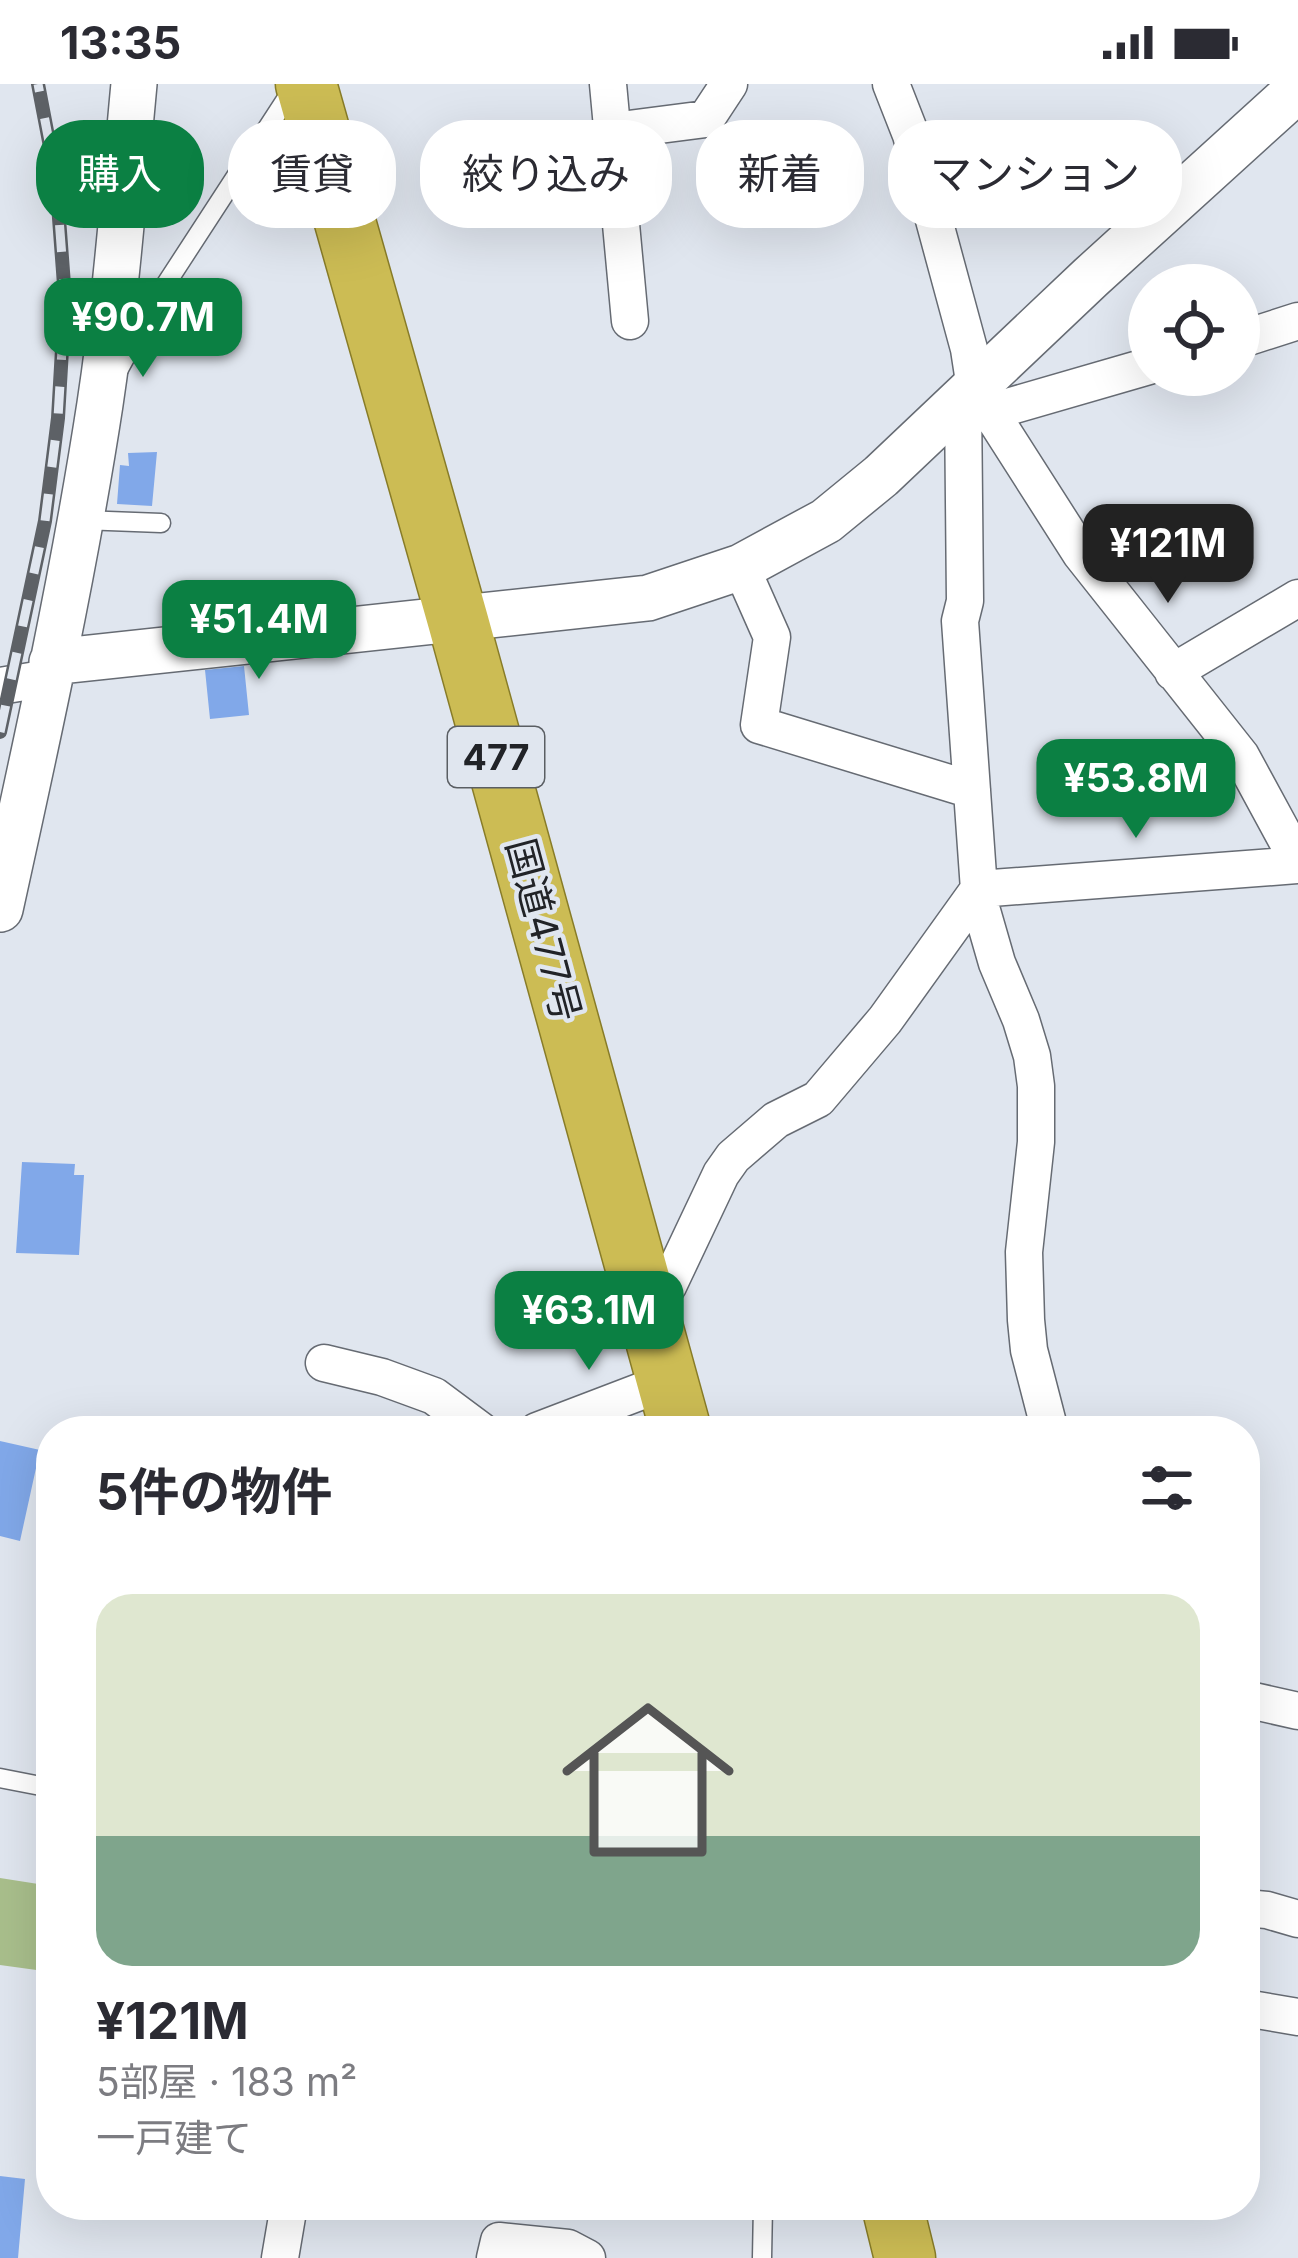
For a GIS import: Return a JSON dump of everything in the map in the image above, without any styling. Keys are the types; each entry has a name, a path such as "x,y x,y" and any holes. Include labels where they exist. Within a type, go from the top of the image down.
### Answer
{"highway":[{"name":"国道477号","path":"306,84 674,1406"},
{"path":"896,2220 905,2258"}],"street":[{"path":"0,909 81,520 100,398 134,84"},
{"path":"608,84 612,120"},
{"path":"672,123 706,119 729,84"},
{"path":"891,84 911,135 969,349 976,400 960,621 980,904 1021,1020 1036,1086 1034,1178 1024,1252 1026,1320 1046,1416"},
{"path":"0,686 51,670 648,598 740,567 826,521 976,400 1090,277 1298,89"},
{"path":"622,228 630,320"},
{"path":"1260,333 1298,321"},
{"path":"976,400 1128,370"},
{"path":"646,1302 668,1286 733,1157 776,1120 818,1099 886,1020 979,889 1298,863 1241,756 1081,554 976,400"},
{"path":"740,567 772,637 759,725 972,790"},
{"path":"1173,672 1298,598"},
{"path":"324,1363 434,1396 461,1416"},
{"path":"619,1416 674,1406"},
{"path":"1260,1702 1298,1711"},
{"path":"1260,1909 1298,1919"},
{"path":"1260,2011 1298,2017"},
{"path":"280,2258 286,2220"},
{"path":"495,2258 499,2241 568,2248 587,2258"}],"lane":[{"path":"100,398 162,290 296,84"},
{"path":"81,520 161,524"},
{"path":"0,1778 36,1785"},
{"path":"762,2258 763,2220"}],"green space":[{"path":"0,1878 36,1884 36,1970 0,1965"}],"building":[{"path":"157,452 152,506 117,504 120,465 129,466 128,453"},
{"path":"244,666 249,715 210,719 205,670"},
{"path":"22,1162 75,1164 74,1175 84,1175 79,1255 16,1253"},
{"path":"0,1441 36,1449 36,1468 20,1541 0,1536"},
{"path":"0,2176 25,2179 18,2258 0,2258"}],"railway":[{"path":"0,732 45,521 58,418 65,298 56,178 38,84"}]}
